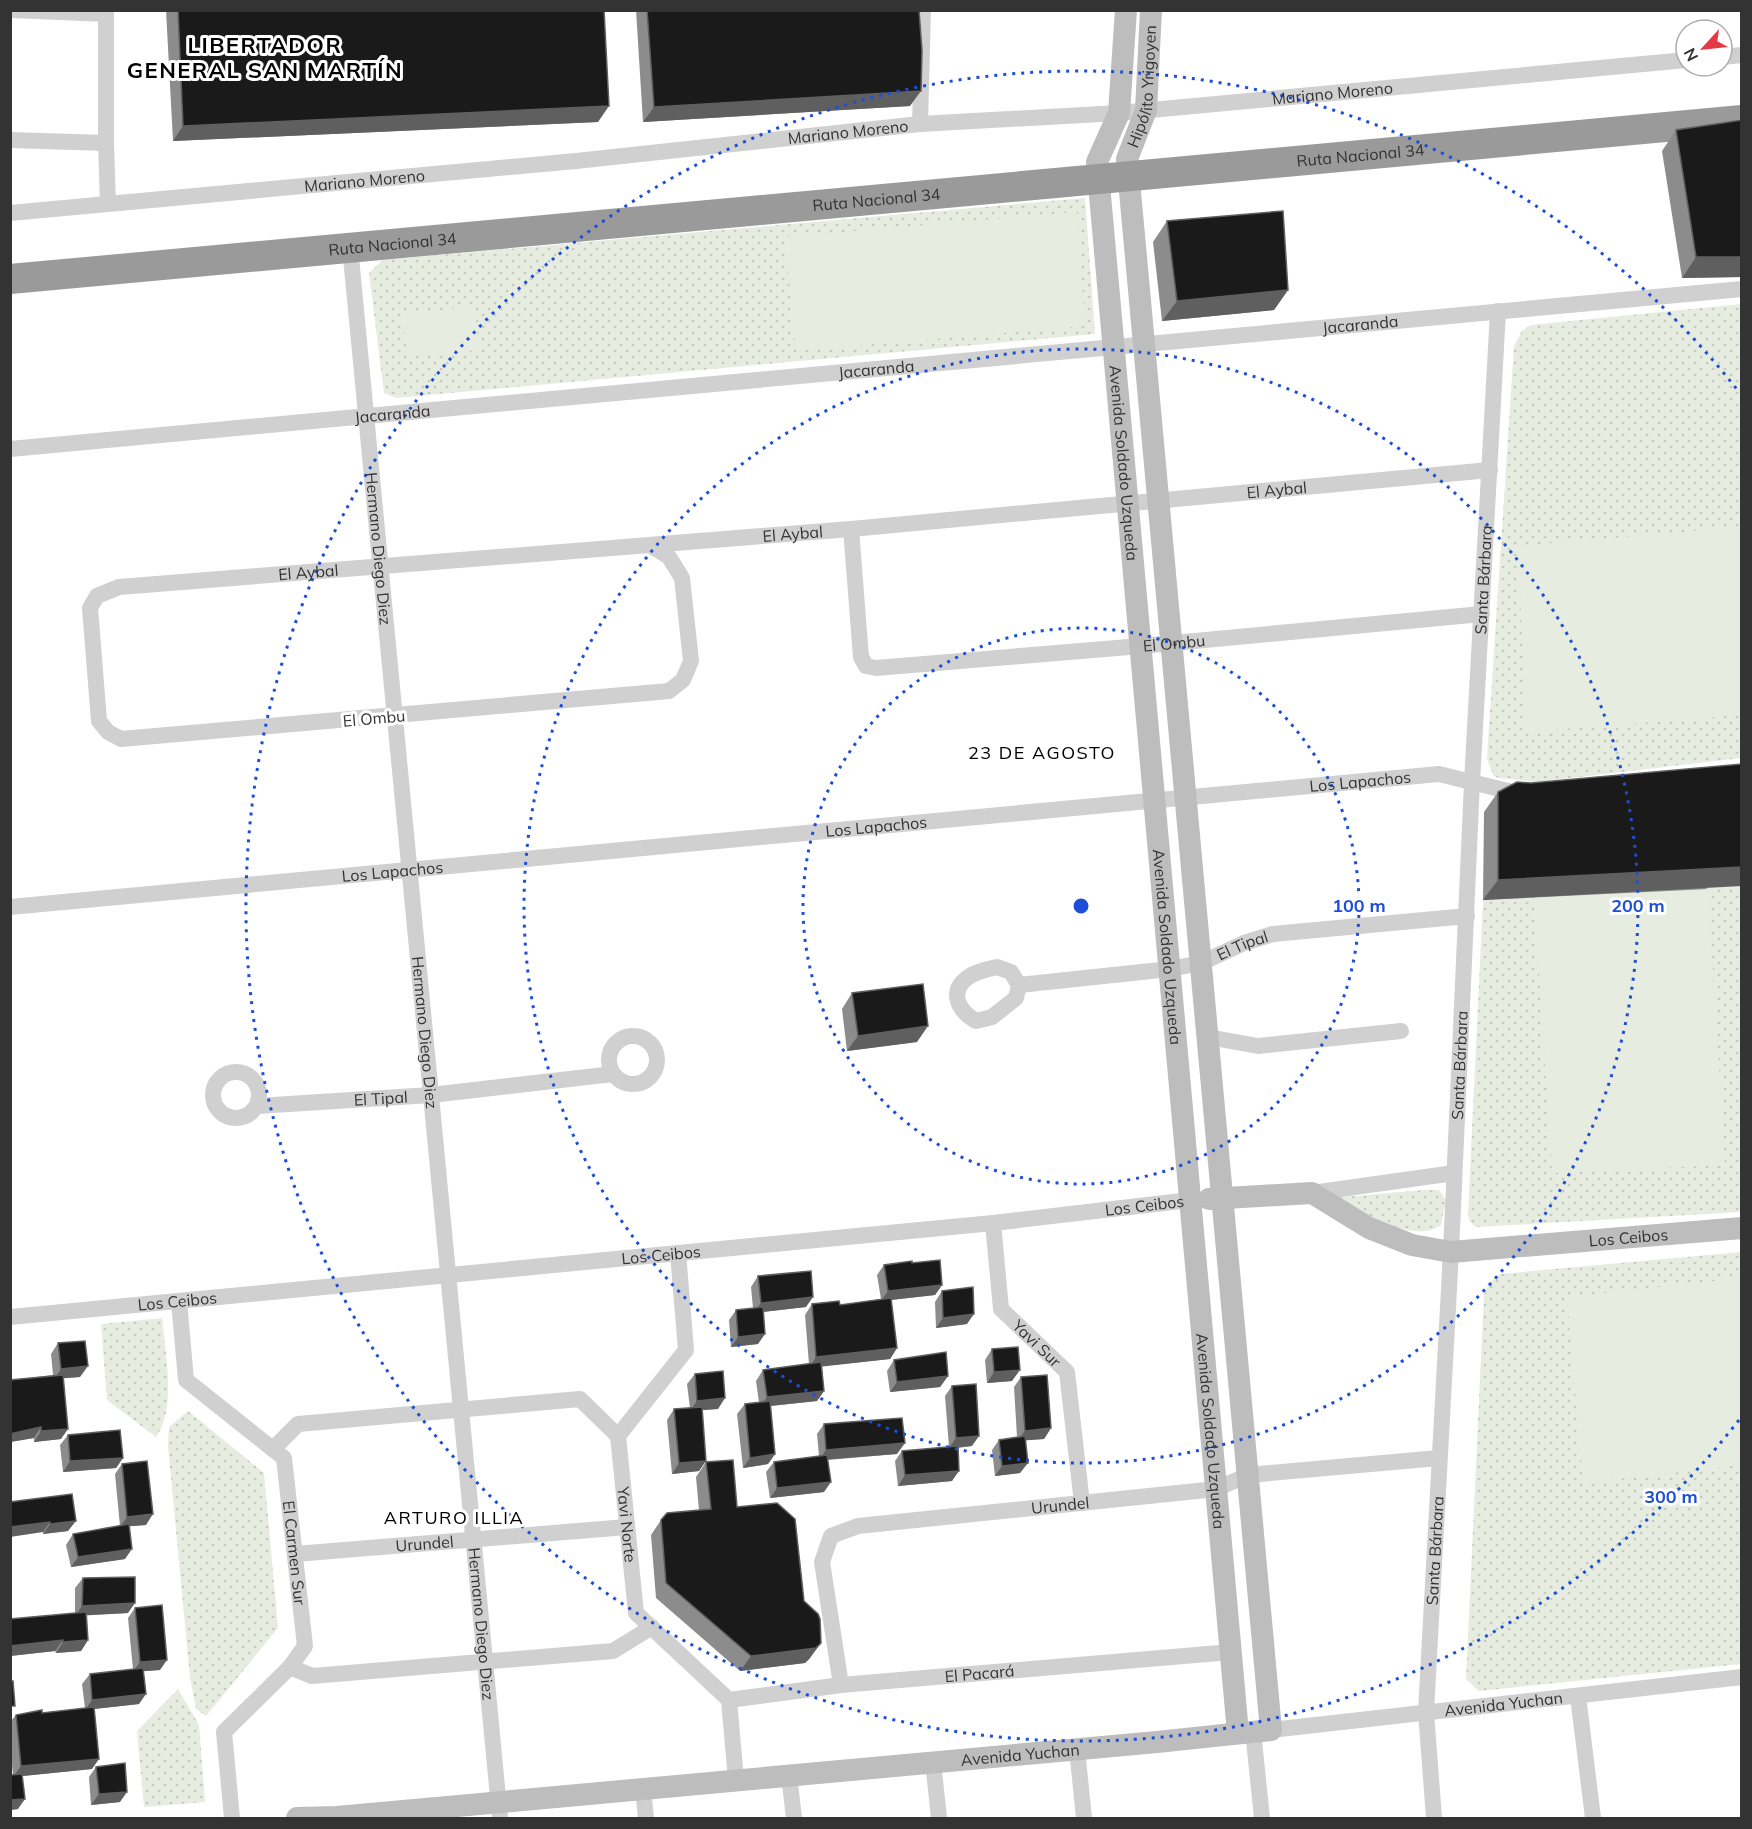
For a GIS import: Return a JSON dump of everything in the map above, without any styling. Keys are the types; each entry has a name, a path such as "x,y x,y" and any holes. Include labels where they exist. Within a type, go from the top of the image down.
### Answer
{"highway":[{"name":"Ruta Nacional 34","path":"1128,168 1742,102"},
{"name":"Ruta Nacional 34","path":"10,258 347,226 1742,120"},
{"name":"Ruta Nacional 34","path":"10,279 350,247 1098,170"}],"street":[{"path":"12,10 106,12 108,204"},
{"path":"920,124 923,10"},
{"name":"Hipólito Yrigoyen","path":"1098,170 1119,112 1126,10"},
{"name":"Hipólito Yrigoyen","path":"1128,168 1146,110 1151,10"},
{"name":"Mariano Moreno","path":"10,213 576,161 920,124 1146,110 1674,61"},
{"path":"10,140 106,143"},
{"name":"Avenida Soldado Uzqueda","path":"1128,168 1248,1475 1254,1731 1262,1818"},
{"name":"Avenida Soldado Uzqueda","path":"1098,170 1231,1652 1254,1731"},
{"name":"Hermano Diego Diez","path":"350,247 500,1810"},
{"name":"Jacaranda","path":"10,449 1742,289"},
{"name":"Santa Bárbara","path":"1434,1818 1426,1712 1498,311"},
{"name":"El Aybal","path":"108,732 99,721 90,608 97,596 119,587 850,529 1490,470"},
{"name":"El Ombu","path":"850,529 861,657 866,666 876,668 1482,614"},
{"name":"El Ombu","path":"108,732 121,739 669,691 683,680 691,661 682,578 669,557 650,545"},
{"name":"Los Lapachos","path":"10,907 1439,774 1516,793 1540,790"},
{"name":"El Tipal","path":"1019,985 1170,969 1201,963 1244,943 1273,934 1467,916"},
{"path":"1208,1037 1258,1046 1401,1031"},
{"name":"El Tipal","path":"257,1106 431,1095 614,1074"},
{"name":"Los Ceibos","path":"10,1317 993,1223 1190,1200 1312,1193 1454,1173"},
{"name":"Los Ceibos","path":"1312,1193 1369,1228 1412,1245 1451,1252 1742,1228"},
{"name":"Yavi Sur","path":"993,1223 1001,1309 1067,1372 1082,1503"},
{"path":"273,1449 298,1424 580,1399 618,1436 686,1350 678,1252"},
{"name":"El Carmen Sur","path":"179,1301 186,1380 284,1458 305,1646 290,1667 224,1732 232,1818"},
{"name":"Yavi Norte","path":"618,1436 636,1612 729,1700"},
{"name":"Urundel","path":"841,1685 822,1562 831,1536 858,1526 1216,1489 1248,1475 1439,1458"},
{"name":"Urundel","path":"295,1554 627,1527"},
{"path":"290,1667 312,1676 613,1651 652,1628"},
{"name":"El Pacará","path":"729,1700 841,1685 1231,1652"},
{"name":"Avenida Yuchan","path":"297,1818 500,1810 643,1789 1254,1731 1742,1677"},
{"path":"1578,1696 1593,1818"},
{"path":"729,1700 736,1780"},
{"path":"1077,1749 1084,1818"},
{"path":"933,1762 939,1818"},
{"path":"789,1775 794,1818"},
{"path":"643,1789 646,1818"}],"shaded area":[{"path":"1085,198 1095,334 396,398 384,393 369,273 383,260"},
{"path":"1077,212 1085,326 796,351 785,237"},
{"path":"1741,304 1741,758 1537,782 1498,778 1493,775 1487,758 1514,346 1522,331 1531,325"},
{"path":"475,306 479,350 408,357 402,315"},
{"path":"1741,527 1741,715 1526,732 1518,546"},
{"path":"1741,886 1741,1212 1476,1227 1470,1222 1468,1214 1483,900"},
{"path":"1708,889 1725,1165 1552,1173 1534,897"},
{"path":"1439,1190 1446,1200 1441,1225 1430,1230 1401,1229 1371,1218 1331,1198"},
{"path":"1741,1252 1741,1664 1479,1691 1466,1679 1484,1294 1490,1282 1500,1274"},
{"path":"1741,1278 1741,1465 1583,1483 1567,1297"},
{"path":"162,1318 168,1395 162,1425 156,1437 107,1400 101,1324"},
{"path":"188,1411 264,1473 278,1628 206,1716 196,1709 190,1677 168,1446 169,1427"},
{"path":"178,1689 199,1725 205,1802 144,1807 137,1731"}],"building":[{"path":"178,10 604,10 609,106 183,126"},
{"path":"647,10 919,10 922,51 921,91 654,107"},
{"path":"1742,120 1742,257 1696,257 1676,130"},
{"path":"1283,211 1288,290 1177,301 1167,221"},
{"path":"1742,764 1742,867 1498,880 1498,792 1517,782 1531,783"},
{"path":"923,984 928,1026 858,1036 852,993"},
{"path":"940,1260 942,1285 888,1291 884,1265"},
{"path":"811,1271 813,1297 761,1303 758,1276"},
{"path":"973,1287 974,1314 943,1318 942,1291"},
{"path":"891,1298 897,1348 816,1357 812,1304 839,1301 840,1305"},
{"path":"763,1307 765,1334 738,1337 736,1310"},
{"path":"85,1341 88,1366 61,1369 58,1343"},
{"path":"1018,1347 1020,1370 994,1372 992,1349"},
{"path":"946,1352 948,1376 897,1382 894,1360"},
{"path":"821,1362 824,1391 767,1397 763,1370"},
{"path":"723,1371 725,1398 697,1401 695,1374"},
{"path":"63,1375 68,1429 41,1431 41,1427 10,1434 10,1380"},
{"path":"1047,1375 1051,1428 1025,1431 1021,1377"},
{"path":"976,1384 979,1436 956,1438 952,1386"},
{"path":"770,1401 775,1454 750,1458 745,1404"},
{"path":"702,1407 706,1461 679,1463 674,1409"},
{"path":"902,1418 905,1443 826,1450 824,1424"},
{"path":"120,1430 123,1458 70,1461 68,1435"},
{"path":"1025,1436 1028,1463 1002,1466 999,1440"},
{"path":"958,1446 959,1471 905,1475 902,1451"},
{"path":"827,1455 831,1482 777,1488 774,1462"},
{"path":"733,1460 737,1507 777,1503 795,1519 804,1601 818,1614 820,1619 821,1643 816,1648 751,1656 666,1583 661,1520 667,1513 711,1509 706,1462"},
{"path":"147,1461 153,1514 127,1517 122,1464"},
{"path":"72,1494 76,1521 10,1527 10,1502"},
{"path":"129,1524 132,1549 78,1557 73,1534"},
{"path":"135,1577 135,1603 82,1606 83,1578"},
{"path":"162,1605 167,1660 140,1662 135,1608"},
{"path":"86,1612 88,1640 63,1642 63,1640 10,1646 10,1619"},
{"path":"143,1668 146,1694 92,1700 90,1674"},
{"path":"10,1681 13,1681 15,1706 10,1706"},
{"path":"94,1707 99,1759 21,1766 16,1715 42,1710 42,1713"},
{"path":"125,1763 127,1792 99,1794 96,1767"},
{"path":"22,1774 25,1799 10,1800 10,1775"}],"district":[{"name":"LIBERTADOR GENERAL SAN MARTÍN","path":"265,58"},
{"name":"23 DE AGOSTO","path":"1042,752"},
{"name":"ARTURO ILLIA","path":"454,1517"}]}
